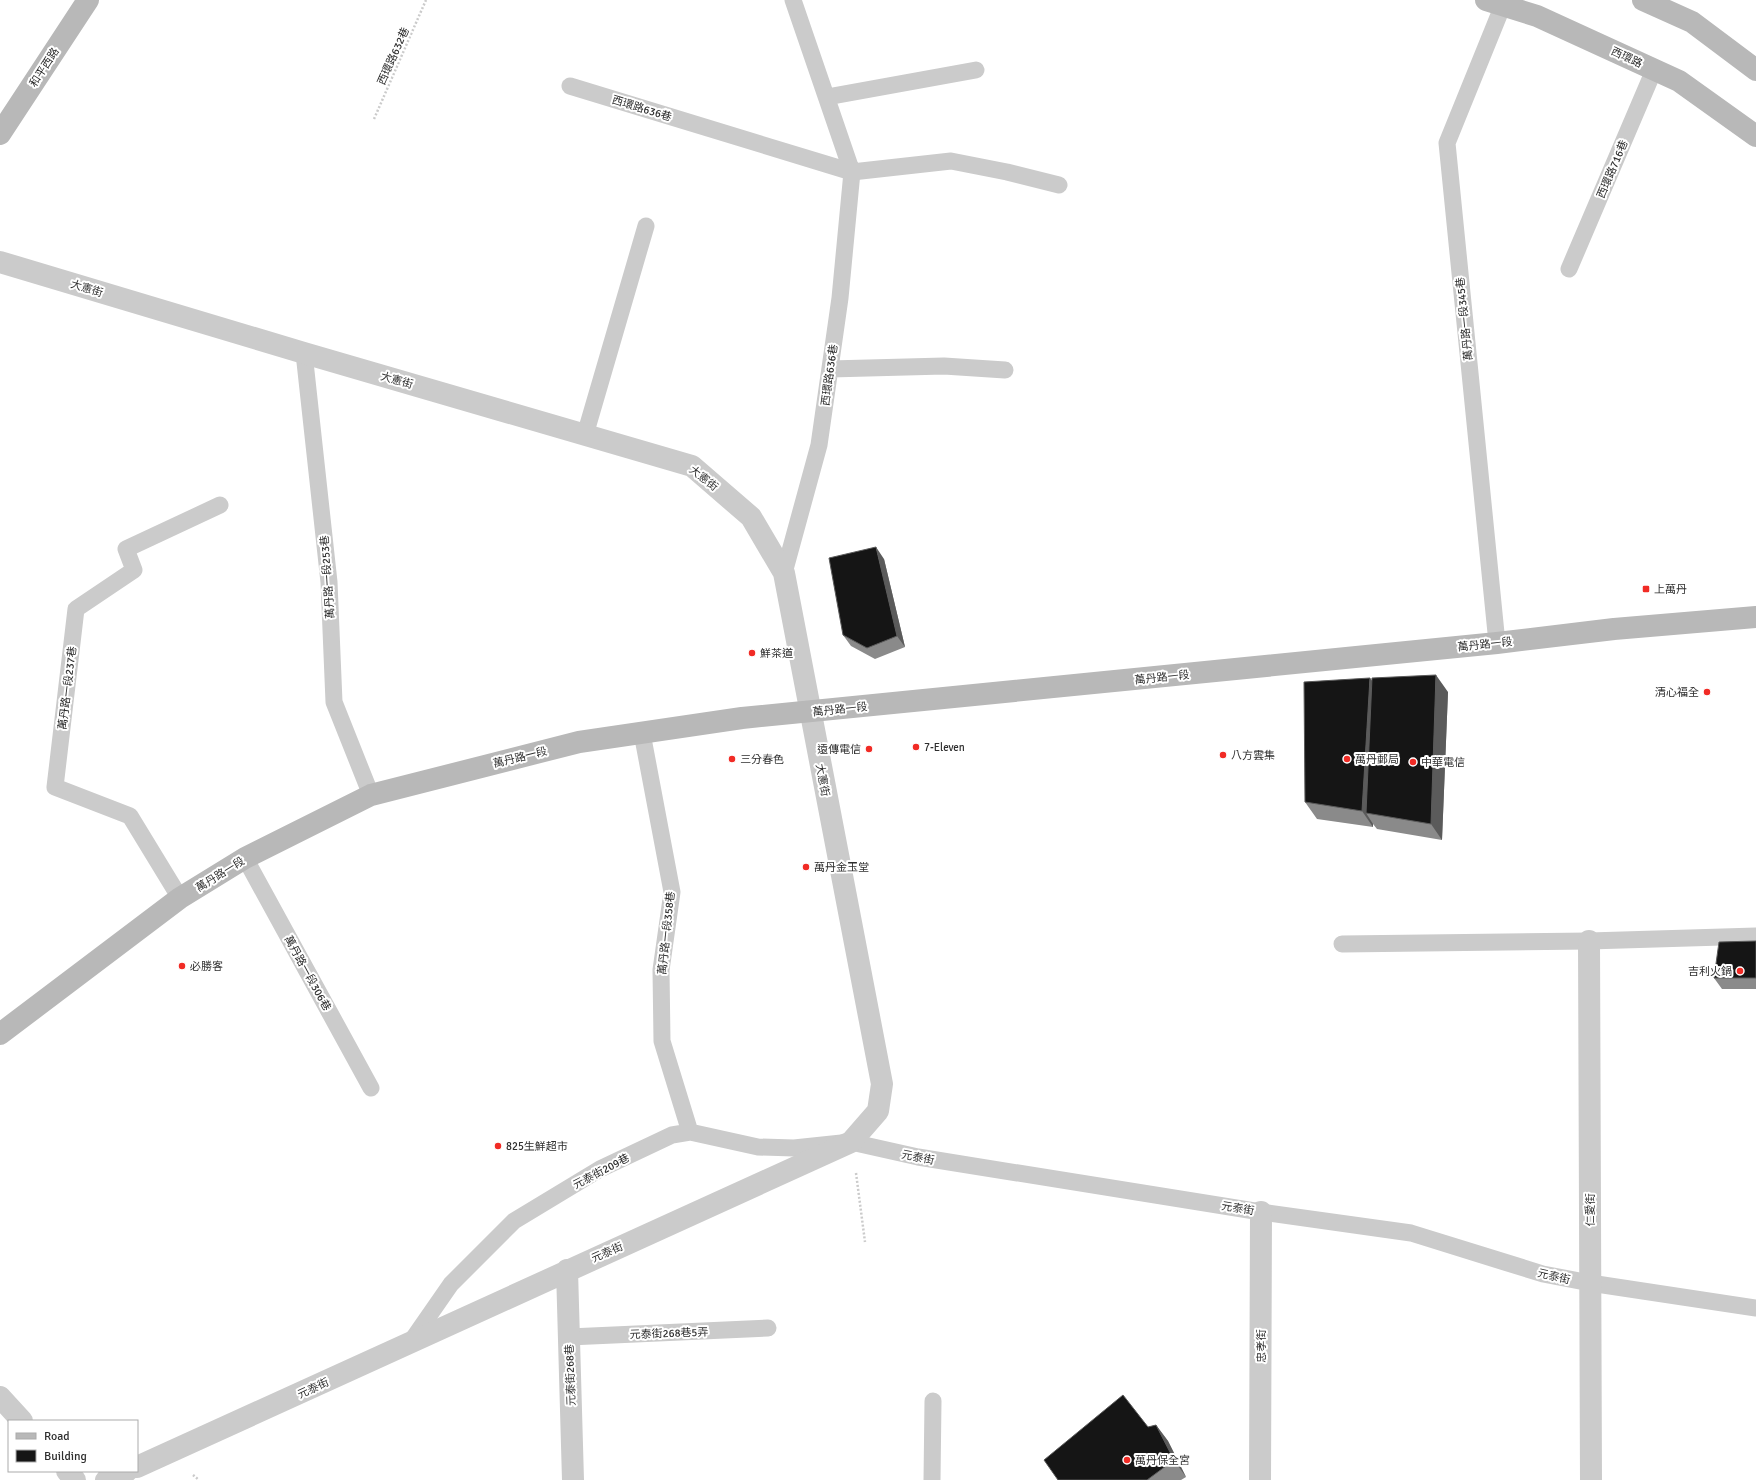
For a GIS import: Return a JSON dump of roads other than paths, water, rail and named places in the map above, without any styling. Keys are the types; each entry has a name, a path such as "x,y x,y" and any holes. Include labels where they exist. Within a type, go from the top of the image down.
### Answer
{"main road":[{"name":"和平西路","path":"0,134 88,0"},
{"path":"1643,0 1692,22 1756,70"},
{"name":"西環路","path":"1495,2 1537,16 1679,81 1756,136"},
{"name":"萬丹路一段","path":"0,1034 180,898 245,858 371,795 579,742 742,718 1497,643 1614,629 1756,617"}],"street":[{"name":"大憲街","path":"0,262 304,353 692,466 751,517 784,573 882,1084 878,1111 851,1142"},
{"name":"仁愛街","path":"1589,941 1591,1480"},
{"name":"元泰街","path":"138,1467 851,1142"},
{"name":"忠孝街","path":"1260,1480 1261,1212"},
{"name":"元泰街268巷","path":"567,1270 574,1480"},
{"path":"0,1397 21,1420"},
{"path":"67,1472 75,1480"},
{"path":"106,1480 125,1472"}],"lane":[{"name":"西環路636巷","path":"784,573 819,445 840,298 852,172 793,0"},
{"name":"萬丹路一段345巷","path":"1495,2 1447,143 1497,643"},
{"path":"827,97 976,70"},
{"name":"西環路716巷","path":"1569,269 1654,70"},
{"name":"西環路636巷","path":"570,86 852,172"},
{"path":"852,172 951,161 1007,172 1059,185"},
{"path":"585,435 646,226"},
{"name":"萬丹路一段253巷","path":"304,353 329,582 334,702 371,795"},
{"path":"830,369 944,366 1005,370"},
{"name":"萬丹路一段237巷","path":"180,898 130,816 55,787 76,609 134,570 126,549 220,505"},
{"name":"萬丹路一段358巷","path":"642,733 672,892 661,970 662,1041 690,1132"},
{"name":"萬丹路一段306巷","path":"245,858 371,1088"},
{"path":"1342,944 1589,941 1756,936"},
{"name":"元泰街209巷","path":"410,1343 451,1284 514,1221 600,1169 672,1135 690,1132 758,1147 794,1148 851,1142"},
{"name":"元泰街","path":"851,1142 918,1157 1261,1212 1411,1233 1543,1274 1590,1284 1756,1308"},
{"name":"元泰街268巷5弄","path":"569,1337 768,1328"},
{"path":"932,1480 933,1401"}],"place":[{"name":"上萬丹","path":"1646,589"},
{"name":"鮮茶道","path":"752,653"},
{"name":"清心福全","path":"1707,692"},
{"name":"7-Eleven","path":"916,747"},
{"name":"遠傳電信","path":"869,749"},
{"name":"八方雲集","path":"1223,755"},
{"name":"三分春色","path":"732,759"},
{"name":"萬丹郵局","path":"1347,759"},
{"name":"中華電信","path":"1413,762"},
{"name":"萬丹金玉堂","path":"806,867"},
{"name":"必勝客","path":"182,966"},
{"name":"吉利火鍋","path":"1740,971"},
{"name":"825生鮮超市","path":"498,1146"},
{"name":"萬丹保全宮","path":"1127,1460"}]}
